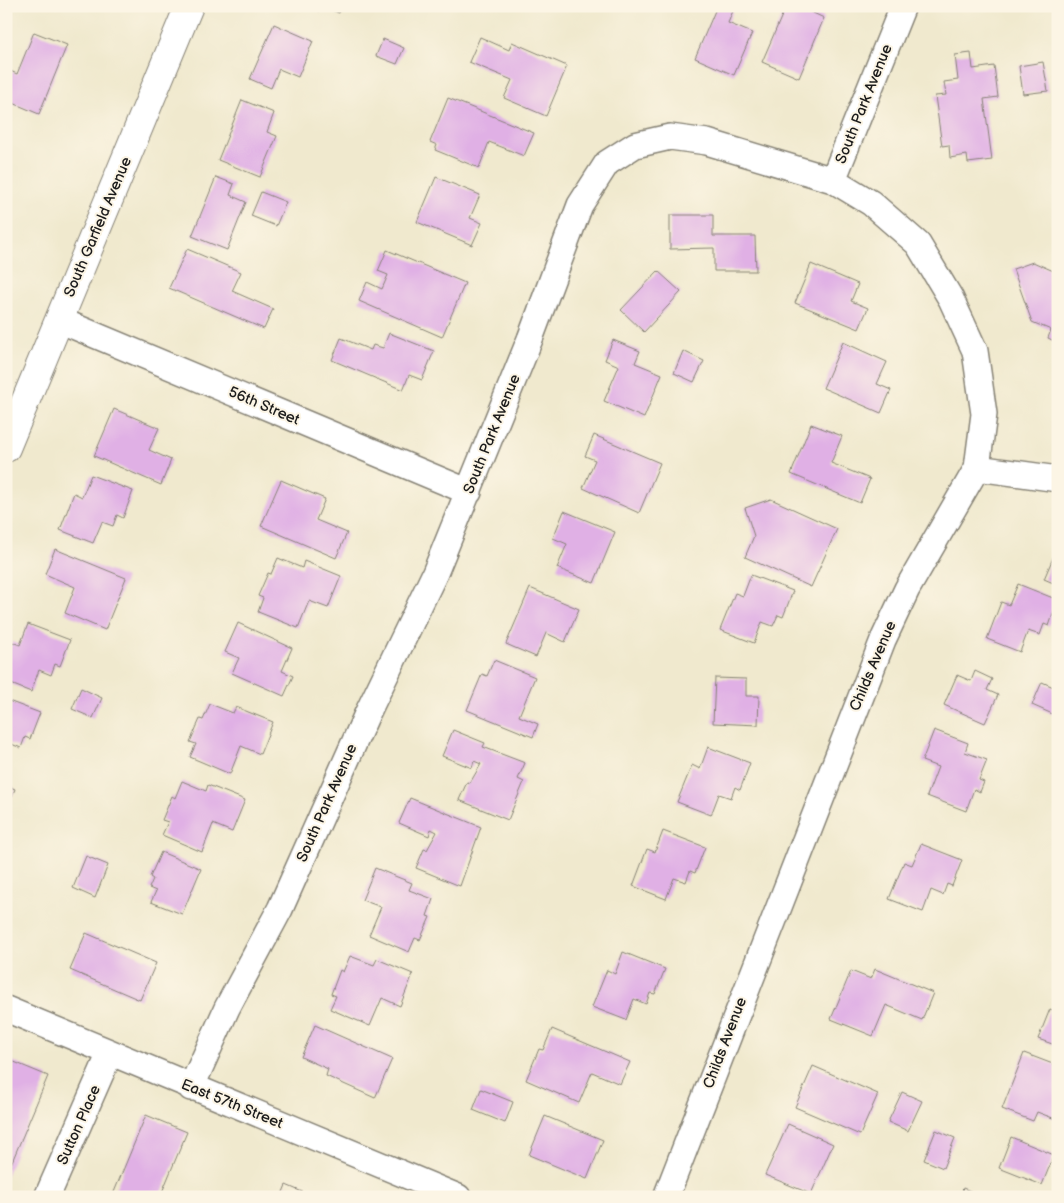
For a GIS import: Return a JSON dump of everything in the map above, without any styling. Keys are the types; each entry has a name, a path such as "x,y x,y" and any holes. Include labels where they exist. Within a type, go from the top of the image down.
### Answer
{"street":[{"name":"South Garfield Avenue","path":"6,448 189,6"},
{"name":"South Park Avenue","path":"191,1088 226,1008 280,909 367,714 435,573 469,492 580,205 607,163 635,144 670,137 707,142 833,180 903,6"},
{"name":"Childs Avenue","path":"666,1197 883,640 907,589 937,534 977,468 984,414 976,351 951,299 918,244 871,203 833,180"},
{"name":"56th Street","path":"59,320 469,492"},
{"path":"977,468 1058,479"},
{"name":"East 57th Street","path":"6,1009 191,1088 410,1188 458,1197"},
{"name":"Sutton Place","path":"47,1197 110,1053"}],"building":[{"path":"306,6 321,6 319,11"},
{"path":"322,6 342,6 339,13"},
{"path":"717,6 735,6 728,23 752,33 734,75 695,58"},
{"path":"786,6 798,6 824,18 799,78 762,62"},
{"path":"274,24 313,41 298,77 279,69 271,88 250,79"},
{"path":"34,32 67,45 39,114 6,100 6,69 17,74"},
{"path":"480,37 509,50 512,42 567,66 546,116 504,98 512,80 469,62"},
{"path":"383,39 404,48 397,64 376,56"},
{"path":"971,53 973,69 994,66 998,97 984,99 992,160 968,163 967,155 950,158 949,145 942,146 935,96 946,95 944,82 958,80 955,55"},
{"path":"1043,62 1048,91 1023,94 1019,66"},
{"path":"448,98 534,133 524,156 489,142 479,168 435,150 437,145 430,142"},
{"path":"242,100 274,113 267,132 277,136 260,177 218,160"},
{"path":"216,177 234,184 230,195 246,202 227,250 192,236"},
{"path":"436,177 480,195 470,218 482,223 472,245 417,222"},
{"path":"261,192 286,202 276,226 251,216"},
{"path":"670,215 713,215 713,236 755,236 756,271 714,271 714,248 670,249"},
{"path":"187,249 241,272 232,291 273,309 264,329 169,288"},
{"path":"387,250 465,283 442,337 359,301 367,282 382,289 388,275 378,271"},
{"path":"1033,262 1058,273 1058,343 1048,338 1051,330 1032,322 1013,269"},
{"path":"811,264 858,284 851,301 868,308 859,329 795,303"},
{"path":"658,271 681,292 644,332 621,310"},
{"path":"389,333 434,351 422,380 409,375 403,390 332,360 341,338 371,350 373,345 383,348"},
{"path":"613,340 640,351 635,363 662,374 644,418 604,401 619,366 605,360"},
{"path":"843,342 887,362 877,384 891,390 881,413 823,388"},
{"path":"683,351 704,361 694,382 674,373"},
{"path":"114,409 159,428 149,450 171,460 161,485 94,456"},
{"path":"811,424 842,436 831,463 870,479 860,503 791,474"},
{"path":"594,435 660,463 639,513 583,488 595,460 585,456"},
{"path":"91,475 133,491 123,518 117,515 113,526 102,522 93,543 60,530 74,493 82,497"},
{"path":"281,480 325,499 316,520 347,533 336,558 261,526"},
{"path":"771,499 837,529 811,587 745,557 754,536 745,508"},
{"path":"564,511 615,532 594,583 557,568 567,544 553,538"},
{"path":"1058,546 1058,585 1044,579"},
{"path":"55,549 126,578 105,630 65,613 75,587 45,574"},
{"path":"278,558 302,568 304,561 341,576 328,608 309,601 298,628 258,612 263,598 258,596 268,573 271,574"},
{"path":"751,575 793,591 783,617 778,615 773,626 762,622 754,643 720,630 735,593 743,596"},
{"path":"1018,584 1058,600 1049,626 1044,624 1040,635 1028,631 1020,652 987,639 1001,602 1009,605"},
{"path":"530,588 579,609 565,642 546,633 536,657 506,644"},
{"path":"238,623 292,648 282,671 293,676 284,696 232,673 239,658 225,652"},
{"path":"28,624 70,640 60,666 55,664 51,675 39,670 31,692 6,682 6,656 12,642 20,645"},
{"path":"494,660 535,677 519,716 538,724 533,737 467,710 482,674 487,676"},
{"path":"975,671 992,679 987,690 998,695 985,723 944,705 957,675 971,681"},
{"path":"715,678 746,679 746,696 759,696 758,725 713,723"},
{"path":"1042,682 1058,689 1057,716 1032,705"},
{"path":"81,688 102,698 93,718 72,709"},
{"path":"6,700 40,713 30,739 25,737 21,748 9,743 6,750"},
{"path":"210,704 233,713 236,707 273,722 260,754 241,746 230,774 190,757 196,744 190,742 200,719 203,720"},
{"path":"453,730 485,743 483,747 525,763 518,779 524,782 508,820 459,800 467,782 470,783 481,764 474,761 472,768 442,756"},
{"path":"934,730 968,743 965,752 987,760 979,780 984,782 980,792 974,789 966,811 927,796 938,767 922,761"},
{"path":"708,747 750,763 740,790 735,787 731,798 719,794 711,815 677,802 692,765 700,769"},
{"path":"182,781 206,791 208,785 245,800 232,832 213,824 202,852 162,835 168,822 162,820 172,796 175,798"},
{"path":"6,785 15,789 6,811"},
{"path":"410,798 481,827 460,886 416,868 424,849 427,850 437,832 431,829 429,836 399,823"},
{"path":"663,831 705,847 695,873 690,871 686,882 674,878 666,899 633,886 647,849 655,852"},
{"path":"921,844 962,860 952,886 947,884 943,895 931,890 923,912 889,899 904,862 912,865"},
{"path":"161,852 201,869 182,914 151,902 156,891 149,888 153,879 150,877"},
{"path":"86,856 108,865 95,898 73,888"},
{"path":"375,868 412,883 409,890 433,899 427,916 430,917 420,940 415,938 409,952 369,935 381,907 362,900"},
{"path":"86,933 156,963 140,1000 70,970"},
{"path":"623,952 665,969 655,994 650,993 646,1004 634,999 626,1020 592,1007 607,970 615,974"},
{"path":"350,956 374,965 377,959 413,974 400,1006 382,998 370,1026 330,1009 336,996 331,994 340,970 343,972"},
{"path":"875,969 933,993 922,1020 886,1005 873,1036 831,1019 851,971 871,979"},
{"path":"1050,1009 1058,1012 1058,1046 1038,1039"},
{"path":"315,1025 392,1059 375,1098 326,1076 328,1069 301,1057"},
{"path":"552,1029 630,1062 620,1084 592,1072 579,1103 526,1080 539,1049 543,1050"},
{"path":"1024,1053 1058,1066 1058,1120 1037,1112 1033,1121 1002,1109"},
{"path":"7,1059 48,1076 6,1176 6,1061"},
{"path":"813,1066 878,1094 860,1135 795,1107"},
{"path":"481,1089 513,1102 505,1123 473,1110"},
{"path":"902,1092 922,1101 908,1131 888,1122"},
{"path":"146,1115 187,1132 160,1197 112,1197"},
{"path":"545,1116 603,1140 587,1179 529,1155"},
{"path":"788,1124 833,1144 811,1194 765,1175"},
{"path":"936,1130 955,1138 943,1168 924,1160"},
{"path":"1011,1137 1054,1155 1042,1185 999,1168"},
{"path":"286,1185 314,1197 281,1197"},
{"path":"963,1188 985,1197 960,1197"}]}
